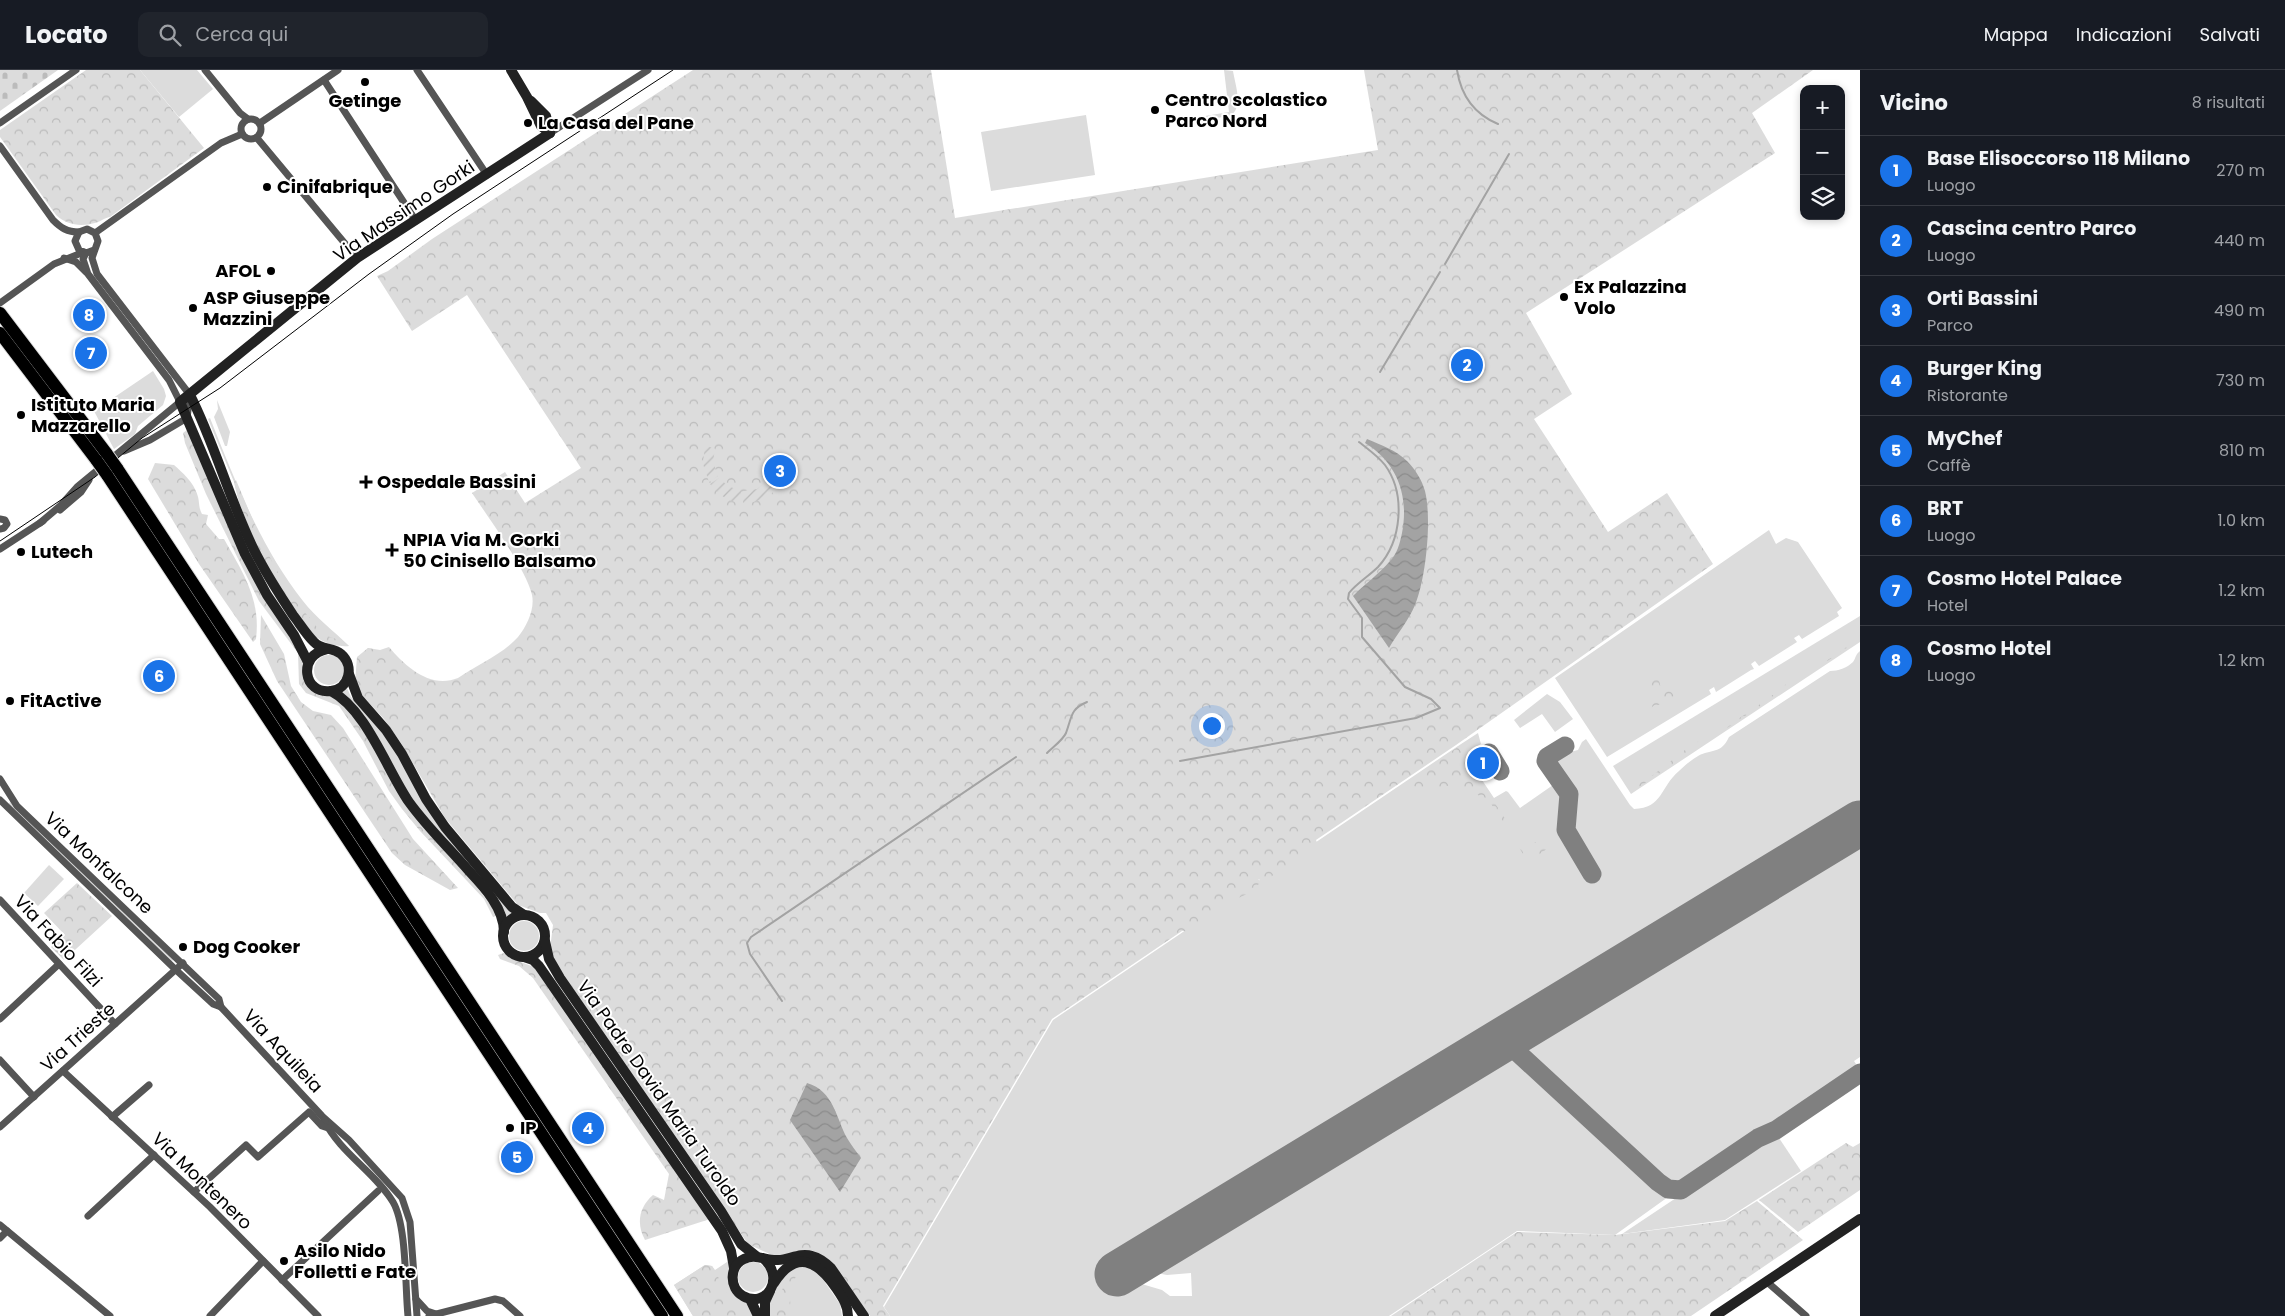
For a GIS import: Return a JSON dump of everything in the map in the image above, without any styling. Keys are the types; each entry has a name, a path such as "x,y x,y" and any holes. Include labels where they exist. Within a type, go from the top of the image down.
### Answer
{"highway":[{"path":"0,313 108,456 112,472 662,1316"},
{"path":"0,333 108,456"},
{"path":"112,472 677,1316"}],"street":[{"path":"0,123 76,70"},
{"path":"205,70 240,113 248,119 254,119 260,123 262,130 257,138 250,140 242,134 241,127 248,119"},
{"path":"260,123 338,70"},
{"path":"417,70 486,175"},
{"path":"511,70 528,97 541,126 550,133"},
{"name":"Via Massimo Gorki","path":"0,549 40,523 60,506 77,487 90,478 108,456 190,395 357,258 648,70"},
{"path":"324,80 416,221"},
{"path":"95,233 221,142 242,134"},
{"path":"257,138 357,258"},
{"path":"0,146 53,220 63,229 72,232 87,229 95,233 98,241 92,258 97,274 190,395 254,550 277,592 315,644 333,650 343,656 349,666 349,674 358,698 386,730 402,754 426,799 445,827 512,907 540,922 545,930 545,941 539,952 524,957 516,955 509,950 504,940 500,913 489,894 410,803 356,714 340,696 331,691"},
{"path":"79,232 76,236 76,246 85,252"},
{"path":"0,303 64,258 94,250"},
{"path":"85,252 83,259 88,274"},
{"path":"64,258 80,265 88,274 169,380 245,554 266,595 294,635 308,662 307,675 313,686 325,691 331,691 343,686 349,674"},
{"path":"187,418 190,395"},
{"name":"Via Massimo Gorki","path":"108,456 150,440 187,418"},
{"path":"0,518 5,520 7,524 4,528 0,529"},
{"path":"308,662 316,653 327,649"},
{"name":"Via Monfalcone","path":"0,780 18,806 183,964"},
{"name":"Via Monfalcone","path":"0,800 176,970"},
{"name":"Via Fabio Filzi","path":"0,900 115,1024"},
{"path":"504,932 509,921 524,915"},
{"name":"Via Padre David Maria Turoldo","path":"545,941 549,959 560,978 721,1211 741,1244 760,1258"},
{"name":"Via Padre David Maria Turoldo","path":"524,957 533,960 539,966 716,1222 725,1238 734,1268"},
{"path":"0,1019 59,964"},
{"name":"Via Trieste","path":"0,1127 183,964"},
{"name":"Via Aquileia","path":"183,964 219,999 221,1007"},
{"name":"Via Aquileia","path":"176,970 213,1004 221,1007 322,1116 349,1140 402,1198 410,1222 417,1316"},
{"path":"0,1060 34,1097"},
{"name":"Via Montenero","path":"62,1071 194,1192 318,1316"},
{"path":"112,1117 149,1086"},
{"path":"194,1192 246,1145 258,1157 308,1112 322,1126 328,1128"},
{"name":"Via Aquileia","path":"322,1116 328,1128 393,1203 400,1223 408,1316"},
{"path":"88,1216 154,1155"},
{"path":"282,1280 378,1191"},
{"path":"1716,1316 1860,1220"},
{"path":"0,1225 110,1316"},
{"path":"0,1238 7,1231"},
{"path":"760,1258 773,1271 772,1287 759,1298 750,1299 741,1295 734,1288 732,1278 734,1268 742,1260 760,1258 782,1260 804,1254 819,1258 831,1268 864,1316"},
{"path":"210,1316 263,1261"},
{"path":"765,1316 765,1302 780,1273 796,1263 803,1262 817,1265 826,1274 844,1301 848,1316"},
{"path":"1766,1281 1806,1316"},
{"path":"416,1299 433,1315 491,1300 503,1301 520,1316"},
{"path":"750,1299 758,1316"}],"green space":[{"path":"0,70 58,70 0,111"},
{"path":"86,70 140,70 204,148 110,217 95,223 79,225 69,223 56,215 0,137 0,130"},
{"path":"140,70 197,70 213,89 179,117"},
{"path":"693,70 931,70 955,218 1378,150 1364,70 1813,70 1752,113 1775,153 1526,313 1572,394 1534,419 1608,532 1667,493 1713,564 1456,745 1316,840 1318,845 1306,850 1298,859 1290,862 1266,880 1258,879 1261,882 1249,893 1230,902 1226,908 1219,909 1209,916 1208,920 1202,921 1194,929 1182,931 1052,1019 883,1306 890,1316 870,1316 838,1271 807,1251 774,1256 748,1244 555,962 550,949 553,925 546,913 540,913 518,905 445,818 401,743 384,719 360,693 355,682 357,657 368,648 380,650 389,647 403,662 419,674 438,681 448,681 458,678 512,643 521,633 530,617 532,595 515,558 472,493 505,472 525,503 581,468 467,295 412,331 377,276 388,271 432,239"},
{"path":"1224,70 1233,71 1238,95 1237,107 1234,112 1230,116 1176,124 1175,121 1229,112"},
{"path":"1086,115 1095,175 991,191 981,132"},
{"path":"153,371 164,389 166,396 163,405 138,426 135,434 114,449 94,411"},
{"path":"217,400 230,432 227,446 225,446 214,417 218,409"},
{"path":"210,418 239,490 274,559 308,607 349,646 328,643 316,637 295,609 270,569 239,502 234,482 208,419"},
{"path":"187,430 245,563 300,647 321,695 330,696 342,702 359,724 382,762 498,915 493,917 484,899 420,831 402,809 389,791 363,741 339,706 306,693 299,684 298,653 259,601 206,494 185,443 183,433"},
{"path":"705,445 715,449 713,462 718,476 709,482 703,464"},
{"path":"775,454 788,454 787,470 778,488 768,480 774,469"},
{"path":"155,463 174,465 187,478 198,497 202,514 208,515 206,524 219,539 224,539 238,563 249,587 256,611 256,639 253,642 199,564 148,479"},
{"path":"719,478 728,486 741,491 740,503 731,501 723,496 710,484"},
{"path":"236,480 269,555 289,591 319,631 349,646 324,642 314,635 289,601 269,569 252,535 239,500 234,482"},
{"path":"767,481 777,489 762,499 743,503 744,491 757,489"},
{"path":"1769,530 1776,544 1786,538 1798,542 1842,608 1837,612 1839,616 1802,639 1799,635 1794,638 1797,642 1759,666 1755,661 1751,664 1754,669 1716,692 1714,687 1709,690 1711,694 1607,757 1555,678"},
{"path":"261,615 284,654 291,686 301,702 313,711 331,715 343,728 413,839 458,888 450,890 405,865 392,853 277,681 260,644"},
{"path":"1860,616 1860,642 1631,794 1613,766"},
{"path":"1860,639 1799,680 1807,672 1809,665 1829,659 1834,653 1840,652 1849,645 1849,642 1854,643"},
{"path":"1860,651 1860,805 1109,1261 1125,1288 1135,1282 1162,1290 1170,1296 1192,1296 1191,1273 1167,1275 1151,1272 1511,1053 1668,1197 1615,1235 1517,1231 1389,1316 890,1316 884,1307 1053,1020 1478,733 1481,744 1468,752 1485,778 1482,780 1494,798 1506,791 1520,808 1553,785 1557,786 1564,781 1554,764 1570,752 1578,750 1586,739 1630,805 1634,809 1643,808 1656,801 1673,777 1691,760 1702,754 1719,749 1729,737 1830,671 1848,666"},
{"path":"329,655 340,659 344,670 340,681 329,685 318,681 314,670 318,659"},
{"path":"1648,675 1653,675 1659,679 1660,685 1680,696 1677,701 1653,706 1647,714 1638,711 1637,707 1642,702 1651,701 1653,691"},
{"path":"1797,681 1633,791 1634,785 1645,780 1649,775 1653,775 1685,750 1694,747 1695,743 1714,734 1715,729 1722,729 1732,719 1738,719 1759,705 1759,701 1777,692 1786,684"},
{"path":"347,688 351,697 376,724 507,908 514,914 508,918 498,900 428,821 340,693"},
{"path":"1547,694 1560,702 1573,719 1555,732 1542,714 1520,728 1514,720"},
{"path":"1458,747 1529,855 1529,858 1525,857 1488,799 1452,785 1429,789 1411,786 1401,791 1395,790"},
{"path":"10,802 174,959 172,961 9,804"},
{"path":"1535,842 1545,843 1548,848 1537,856 1530,858 1529,855 1534,851 1532,847"},
{"path":"1860,842 1860,1057 1854,1061 1858,1067 1680,1187 1668,1183 1632,1156 1543,1073 1544,1070 1521,1047"},
{"path":"49,865 64,879 38,906 24,893"},
{"path":"77,883 112,916 64,960 51,947 65,935 44,913"},
{"path":"524,921 530,922 538,930 538,942 530,950 524,951 518,950 510,942 509,936 510,930 518,922"},
{"path":"504,953 513,959 534,967 710,1219 645,1240 640,1228 642,1210 653,1195 664,1200 669,1174 533,978 519,966 500,959 498,955"},
{"path":"1775,1132 1801,1171 1725,1220 1622,1234"},
{"path":"1846,1143 1853,1147 1860,1143 1860,1190 1798,1232 1759,1200"},
{"path":"1757,1201 1803,1240 1691,1316 1391,1316 1517,1232 1615,1235 1725,1221"},
{"path":"730,1260 729,1274 732,1290 744,1301 755,1316 693,1316 674,1285 705,1265 712,1266 715,1270"},
{"path":"753,1262 764,1266 768,1277 764,1288 753,1292 742,1288 738,1277 742,1266"},
{"path":"705,1265 712,1266 727,1293 725,1299 742,1316 693,1316 674,1285"},
{"path":"802,1266 815,1268 840,1304 842,1316 768,1316 771,1299 780,1279 787,1271"},
{"path":"791,1276 796,1276 790,1296 793,1316 776,1316 776,1310 772,1309 772,1305 778,1299"}],"water":[{"path":"1367,439 1393,451 1407,461 1422,483 1427,503 1427,548 1419,593 1410,616 1389,648 1353,596 1395,555 1404,520 1404,507 1399,482 1386,460 1365,443"},
{"path":"807,1083 823,1092 829,1099 847,1138 861,1158 840,1192 790,1120"}],"waterway":[{"path":"1457,70 1462,88 1470,103 1482,115 1498,124"},
{"path":"1445,264 1509,154"},
{"path":"1380,372 1440,272"},
{"path":"1180,761 1416,718 1440,708 1431,699 1405,687 1362,637 1362,618 1348,599 1352,589 1378,567 1386,556 1392,544 1398,517 1398,503 1392,477 1385,465 1359,442"},
{"path":"1047,753 1065,736 1074,711 1087,702"},
{"path":"782,1001 750,954 747,943 751,937 1016,757"}],"taxiway":[{"path":"1565,746 1547,757 1546,761 1569,794 1566,830 1592,874"},
{"path":"1489,753 1500,771"},
{"path":"1503,1039 1658,1182 1668,1189 1681,1190 1758,1138 1776,1130 1860,1073"}],"runway":[{"path":"1117,1274 1860,823"}],"tram line":[{"path":"0,541 95,477 142,438 220,388 369,274 453,214 673,70"}],"place":[{"name":"Getinge","path":"365,82"},
{"name":"Centro scolastico Parco Nord","path":"1155,110"},
{"name":"La Casa del Pane","path":"528,123"},
{"name":"Cinifabrique","path":"267,187"},
{"name":"AFOL","path":"271,271"},
{"name":"Ex Palazzina Volo","path":"1564,297"},
{"name":"ASP Giuseppe Mazzini","path":"193,308"},
{"name":"Cosmo Hotel","path":"89,315"},
{"name":"Cosmo Hotel Palace","path":"91,353"},
{"name":"Cascina centro Parco","path":"1467,365"},
{"name":"Istituto Maria Mazzarello","path":"21,415"},
{"name":"Orti Bassini","path":"780,471"},
{"name":"Ospedale Bassini","path":"366,482"},
{"name":"NPIA Via M. Gorki 50 Cinisello Balsamo","path":"392,550"},
{"name":"Lutech","path":"21,552"},
{"name":"BRT","path":"159,676"},
{"name":"FitActive","path":"10,701"},
{"name":"Base Elisoccorso 118 Milano","path":"1483,763"},
{"name":"Dog Cooker","path":"183,947"},
{"name":"IP","path":"510,1128"},
{"name":"Burger King","path":"588,1128"},
{"name":"MyChef","path":"517,1157"},
{"name":"Asilo Nido Folletti e Fate","path":"284,1261"}]}
